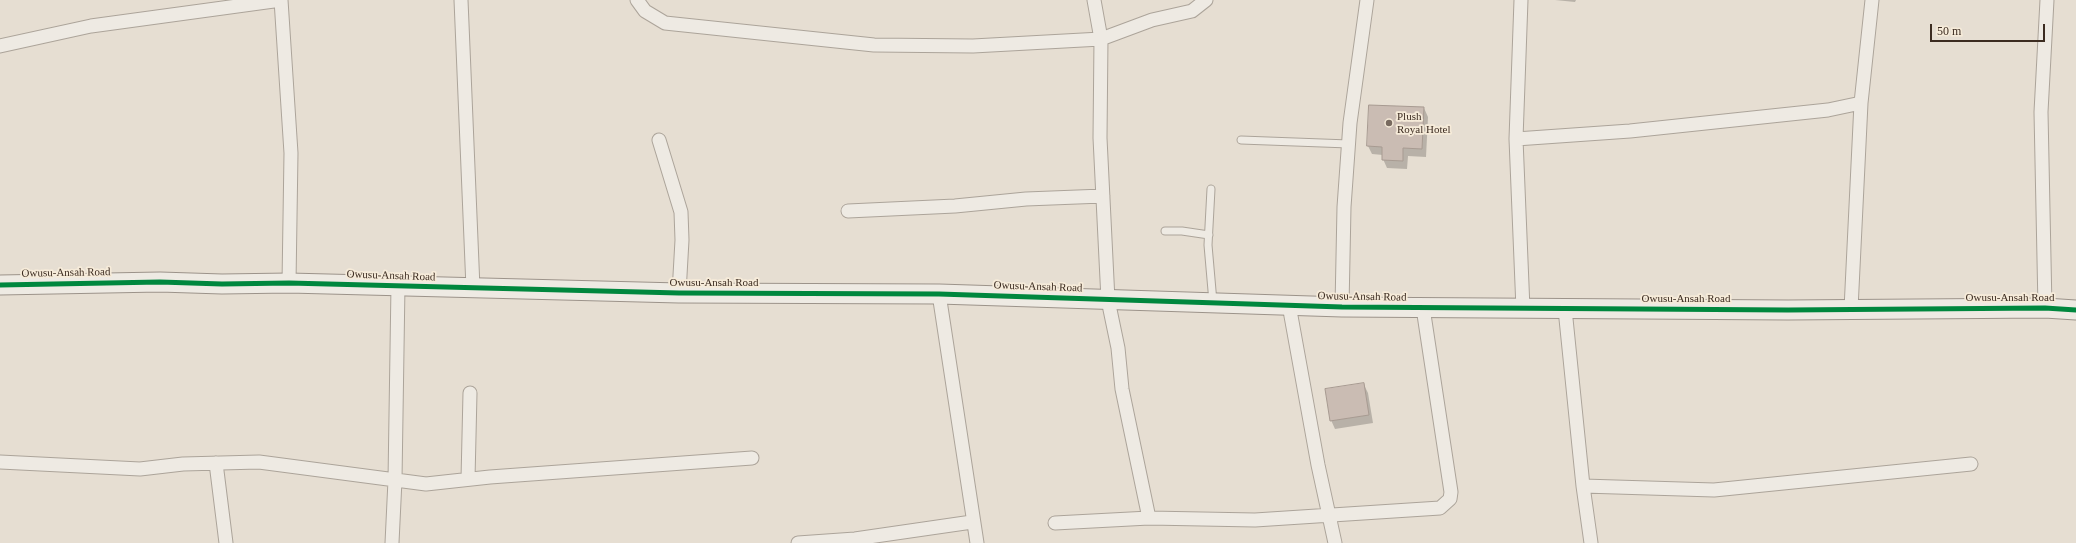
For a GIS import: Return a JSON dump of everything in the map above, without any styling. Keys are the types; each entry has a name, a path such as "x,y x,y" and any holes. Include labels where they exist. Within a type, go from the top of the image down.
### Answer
{"street":[{"path":"0,46 91,26 280,0 291,153 289,283"},
{"path":"461,0 473,288"},
{"path":"637,0 645,11 665,23 874,45 973,46 1101,39 1152,20 1192,11 1206,0"},
{"path":"1094,0 1101,39 1100,138 1108,300 1118,348 1122,389 1149,518"},
{"path":"1342,307 1344,207 1349,144 1357,69 1367,0"},
{"path":"1521,0 1516,139 1523,309"},
{"path":"1851,309 1861,103 1872,0"},
{"path":"2045,308 2041,112 2047,0"},
{"path":"1516,139 1630,131 1828,110 1861,103"},
{"path":"659,140 681,212 682,240 679,293"},
{"path":"848,211 955,206 1026,199 1103,196"},
{"name":"Owusu-Ansah Road","path":"0,285 160,282 222,284 289,283 679,293 939,294 1342,307 1423,308 2045,308 2076,310"},
{"path":"392,543 395,480 398,285"},
{"path":"939,294 972,522 977,543"},
{"path":"1289,305 1335,543"},
{"path":"1055,523 1149,518 1255,520 1440,508 1450,499 1452,492 1423,308"},
{"path":"1565,308 1583,486 1591,543"},
{"path":"468,479 470,393"},
{"path":"0,462 140,469 216,463 259,462 426,484 468,479 752,458"},
{"path":"216,463 226,543"},
{"path":"1583,486 1714,490 1971,464"},
{"path":"798,543 855,539 972,522"}],"lane":[{"path":"1241,140 1349,144"},
{"path":"1211,189 1209,235 1213,303"},
{"path":"1165,231 1182,231 1209,235"}],"building":[{"path":"1369,105 1424,107 1422,149 1403,148 1403,161 1382,160 1382,147 1367,146"},
{"path":"1364,383 1369,415 1330,421 1325,389"}],"cycle path":[{"path":"0,285 160,282 222,284 289,283 679,293 939,294 1342,307 1788,310 2045,308 2076,310"}],"place":[{"name":"Plush Royal Hotel","path":"1389,123"}]}
